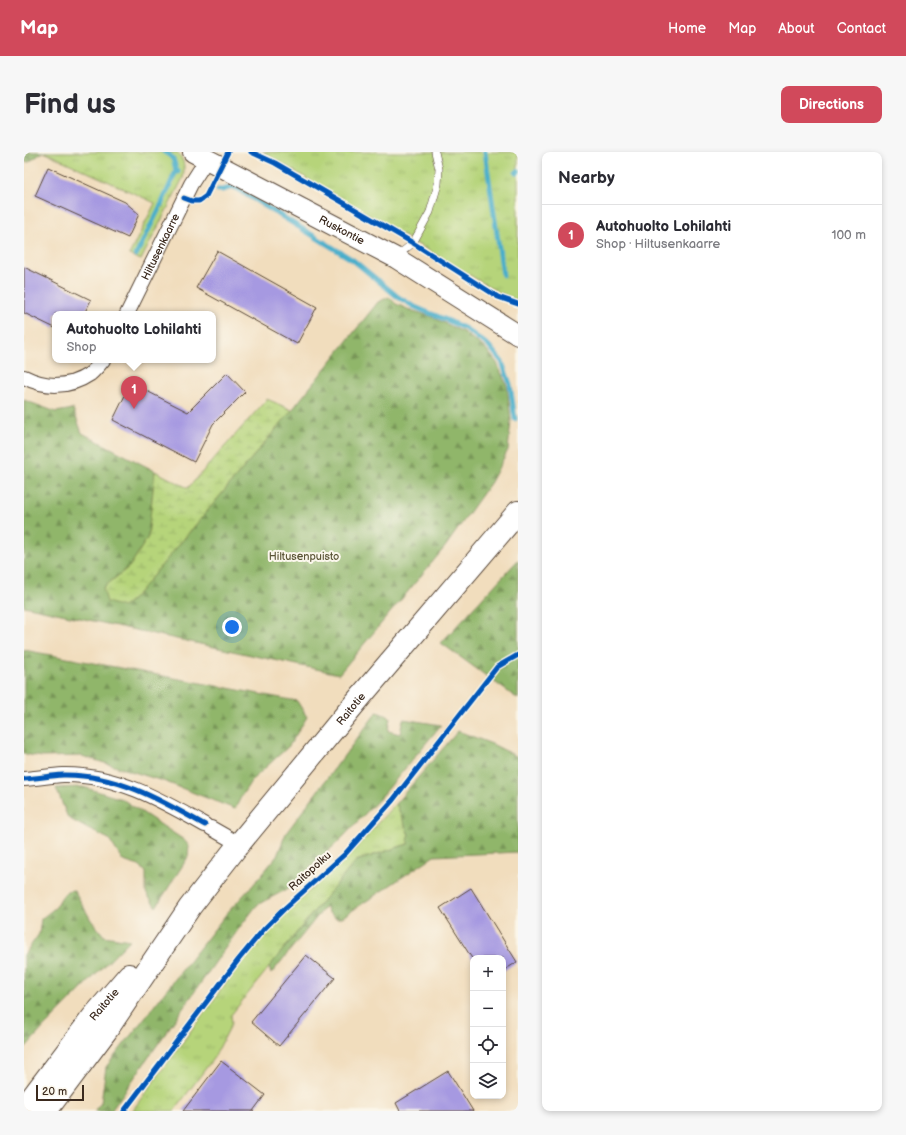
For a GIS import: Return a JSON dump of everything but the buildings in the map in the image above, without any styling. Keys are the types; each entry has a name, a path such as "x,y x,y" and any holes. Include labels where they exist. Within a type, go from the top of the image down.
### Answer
{"main road":[{"name":"Ruskontie","path":"200,156 396,258 518,334"},
{"name":"Ruskontie","path":"486,314 518,325"},
{"name":"Raitotie","path":"24,1108 93,1017 190,907 239,844 361,696 517,512"},
{"name":"Raitotie","path":"46,1111 106,1031 190,907"}],"street":[{"name":"Hiltusenkaarre","path":"128,311 191,184 200,156"},
{"path":"24,376 34,382 57,386 75,382 91,373 100,363"},
{"path":"24,779 64,775 108,780 125,785 165,802 239,844"}],"lane":[{"path":"396,258 413,243 430,212 438,184 439,169 435,152"}],"green space":[{"path":"24,152 43,152 29,162 24,162"},
{"path":"44,152 177,152 182,158 184,164 183,178 141,260 129,255 155,203"},
{"path":"262,152 518,152 518,301 500,293"},
{"name":"Hiltusenpuisto","path":"389,297 396,304 430,316 463,332 486,349 497,363 507,386 511,421 508,450 491,482 445,547 339,674 24,606 24,400 56,412 73,409 82,433 155,471 148,537 130,566 103,588 123,607 135,597 292,410 378,302"},
{"path":"267,399 292,410 135,597 123,607 107,602 103,588 130,566 148,537 155,471 188,488"},
{"path":"518,560 518,699 441,643"},
{"path":"24,650 297,701 307,717 289,746 252,780 235,809 166,782 82,756 43,757 24,754"},
{"path":"377,712 390,717 388,731 400,734 403,719 441,725 383,795 342,838 289,888 257,905 111,1111 94,1111 101,1103 106,1067 227,913 277,856 286,833"},
{"path":"458,731 492,744 518,757 518,852 434,856 341,918 336,918 329,913 325,907 271,974 269,967 356,861 408,844 409,835 396,803"},
{"path":"83,787 122,799 184,840 189,846 188,857 156,907 146,893 146,872 139,866 123,861 109,839 68,818 56,788"},
{"path":"396,803 409,835 408,844 356,861 231,1015 232,1023 215,1056 174,1111 132,1111 242,961 266,932 348,856"},
{"path":"74,890 91,920 104,936 130,940 24,1049 24,955 39,934 41,919 56,907 67,891"}],"waterway":[{"path":"164,152 172,157 176,171 178,172"},
{"path":"485,152 503,275"},
{"path":"136,255 176,171"},
{"path":"218,190 234,187 353,260 398,297 415,307 466,329 489,346 502,362 510,384 515,419"}],"cycle path":[{"path":"184,198 192,201 199,201 206,196 228,152"},
{"path":"251,152 275,163 413,243 498,297 518,304"},
{"name":"Raitopolku","path":"124,1111 239,959 264,929 345,854 393,800 497,667 518,655"},
{"path":"24,779 63,775 101,779 137,790 172,806 205,825"}],"place":[{"name":"Autohuolto Lohilahti","path":"134,409"}]}
